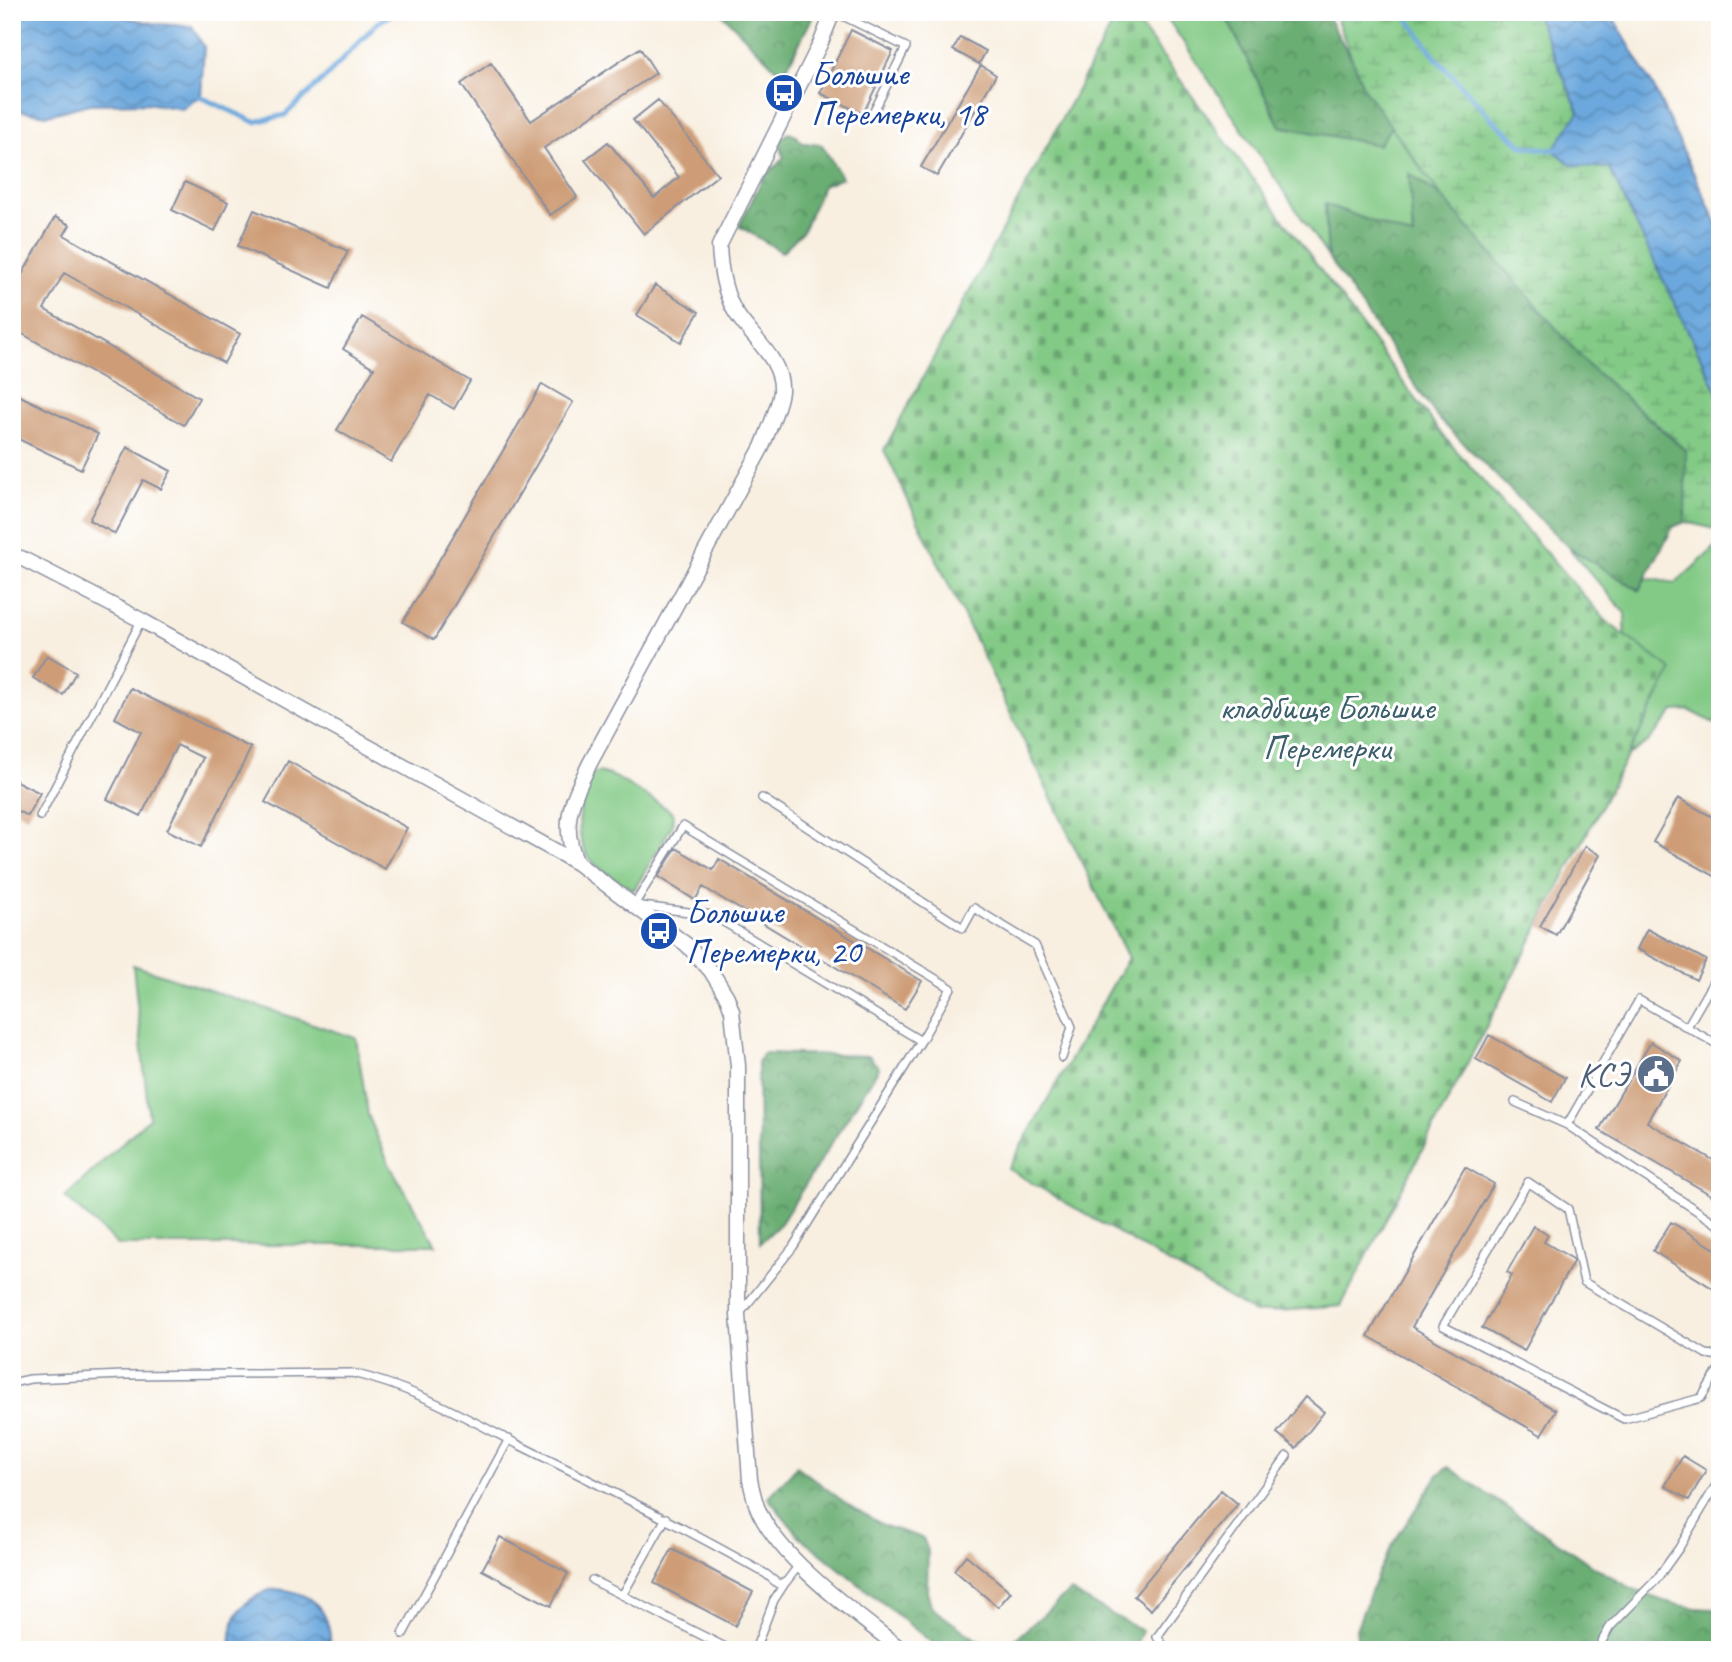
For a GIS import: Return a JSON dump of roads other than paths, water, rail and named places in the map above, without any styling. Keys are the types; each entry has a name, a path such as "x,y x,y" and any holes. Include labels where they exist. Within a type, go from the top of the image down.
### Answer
{"street":[{"path":"577,863 568,835 570,805 590,763 762,447 781,391 777,372 767,353 734,310 721,276 719,246 834,12"},
{"path":"17,558 141,620 577,863 687,945 699,957 720,985 732,1011 738,1066 738,1315 750,1480 757,1507 767,1525 799,1565 902,1650"}],"lane":[{"path":"834,12 906,47 873,114"},
{"path":"40,816 141,620"},
{"path":"762,799 963,928 974,908 1035,945 1072,1027 1062,1058"},
{"path":"738,1315 793,1247 921,1041 951,988 683,826 634,905 712,915 921,1041"},
{"path":"1687,1027 1720,970"},
{"path":"1567,1125 1639,1000 1720,1046"},
{"path":"1516,1102 1567,1125 1720,1226"},
{"path":"1720,1356 1706,1354 1584,1282 1568,1209 1528,1182 1443,1325 1624,1419 1701,1398 1720,1368"},
{"path":"12,1383 30,1379 124,1375 352,1373 387,1381 430,1399 666,1518 766,1574 778,1584 786,1582"},
{"path":"403,1634 509,1439"},
{"path":"1167,1650 1157,1637 1287,1456"},
{"path":"1597,1650 1610,1627 1656,1580 1679,1548 1720,1478"},
{"path":"622,1594 666,1518"},
{"path":"755,1650 774,1600 799,1565"},
{"path":"592,1580 731,1650"}],"water":[{"path":"12,12 100,12 157,24 192,26 204,47 201,96 182,109 147,103 89,104 48,115 12,110"},
{"path":"1535,12 1610,12 1654,88 1720,230 1720,397 1609,168 1572,165 1553,150 1579,112"},
{"path":"273,1589 298,1593 317,1605 328,1624 330,1650 231,1650 232,1628 239,1611 253,1598"}],"waterway":[{"path":"196,95 255,122 285,115 326,77 377,23 395,12"},
{"path":"1403,12 1437,59 1492,119 1523,146 1559,149"}],"place":[{"name":"Большие Перемерки, 18","path":"784,93"},
{"name":"Большие Перемерки, 20","path":"659,931"},
{"name":"КСЭ","path":"1656,1074"}],"park label":[{"name":"кладбище Большие Перемерки","path":"1327,727"}]}
